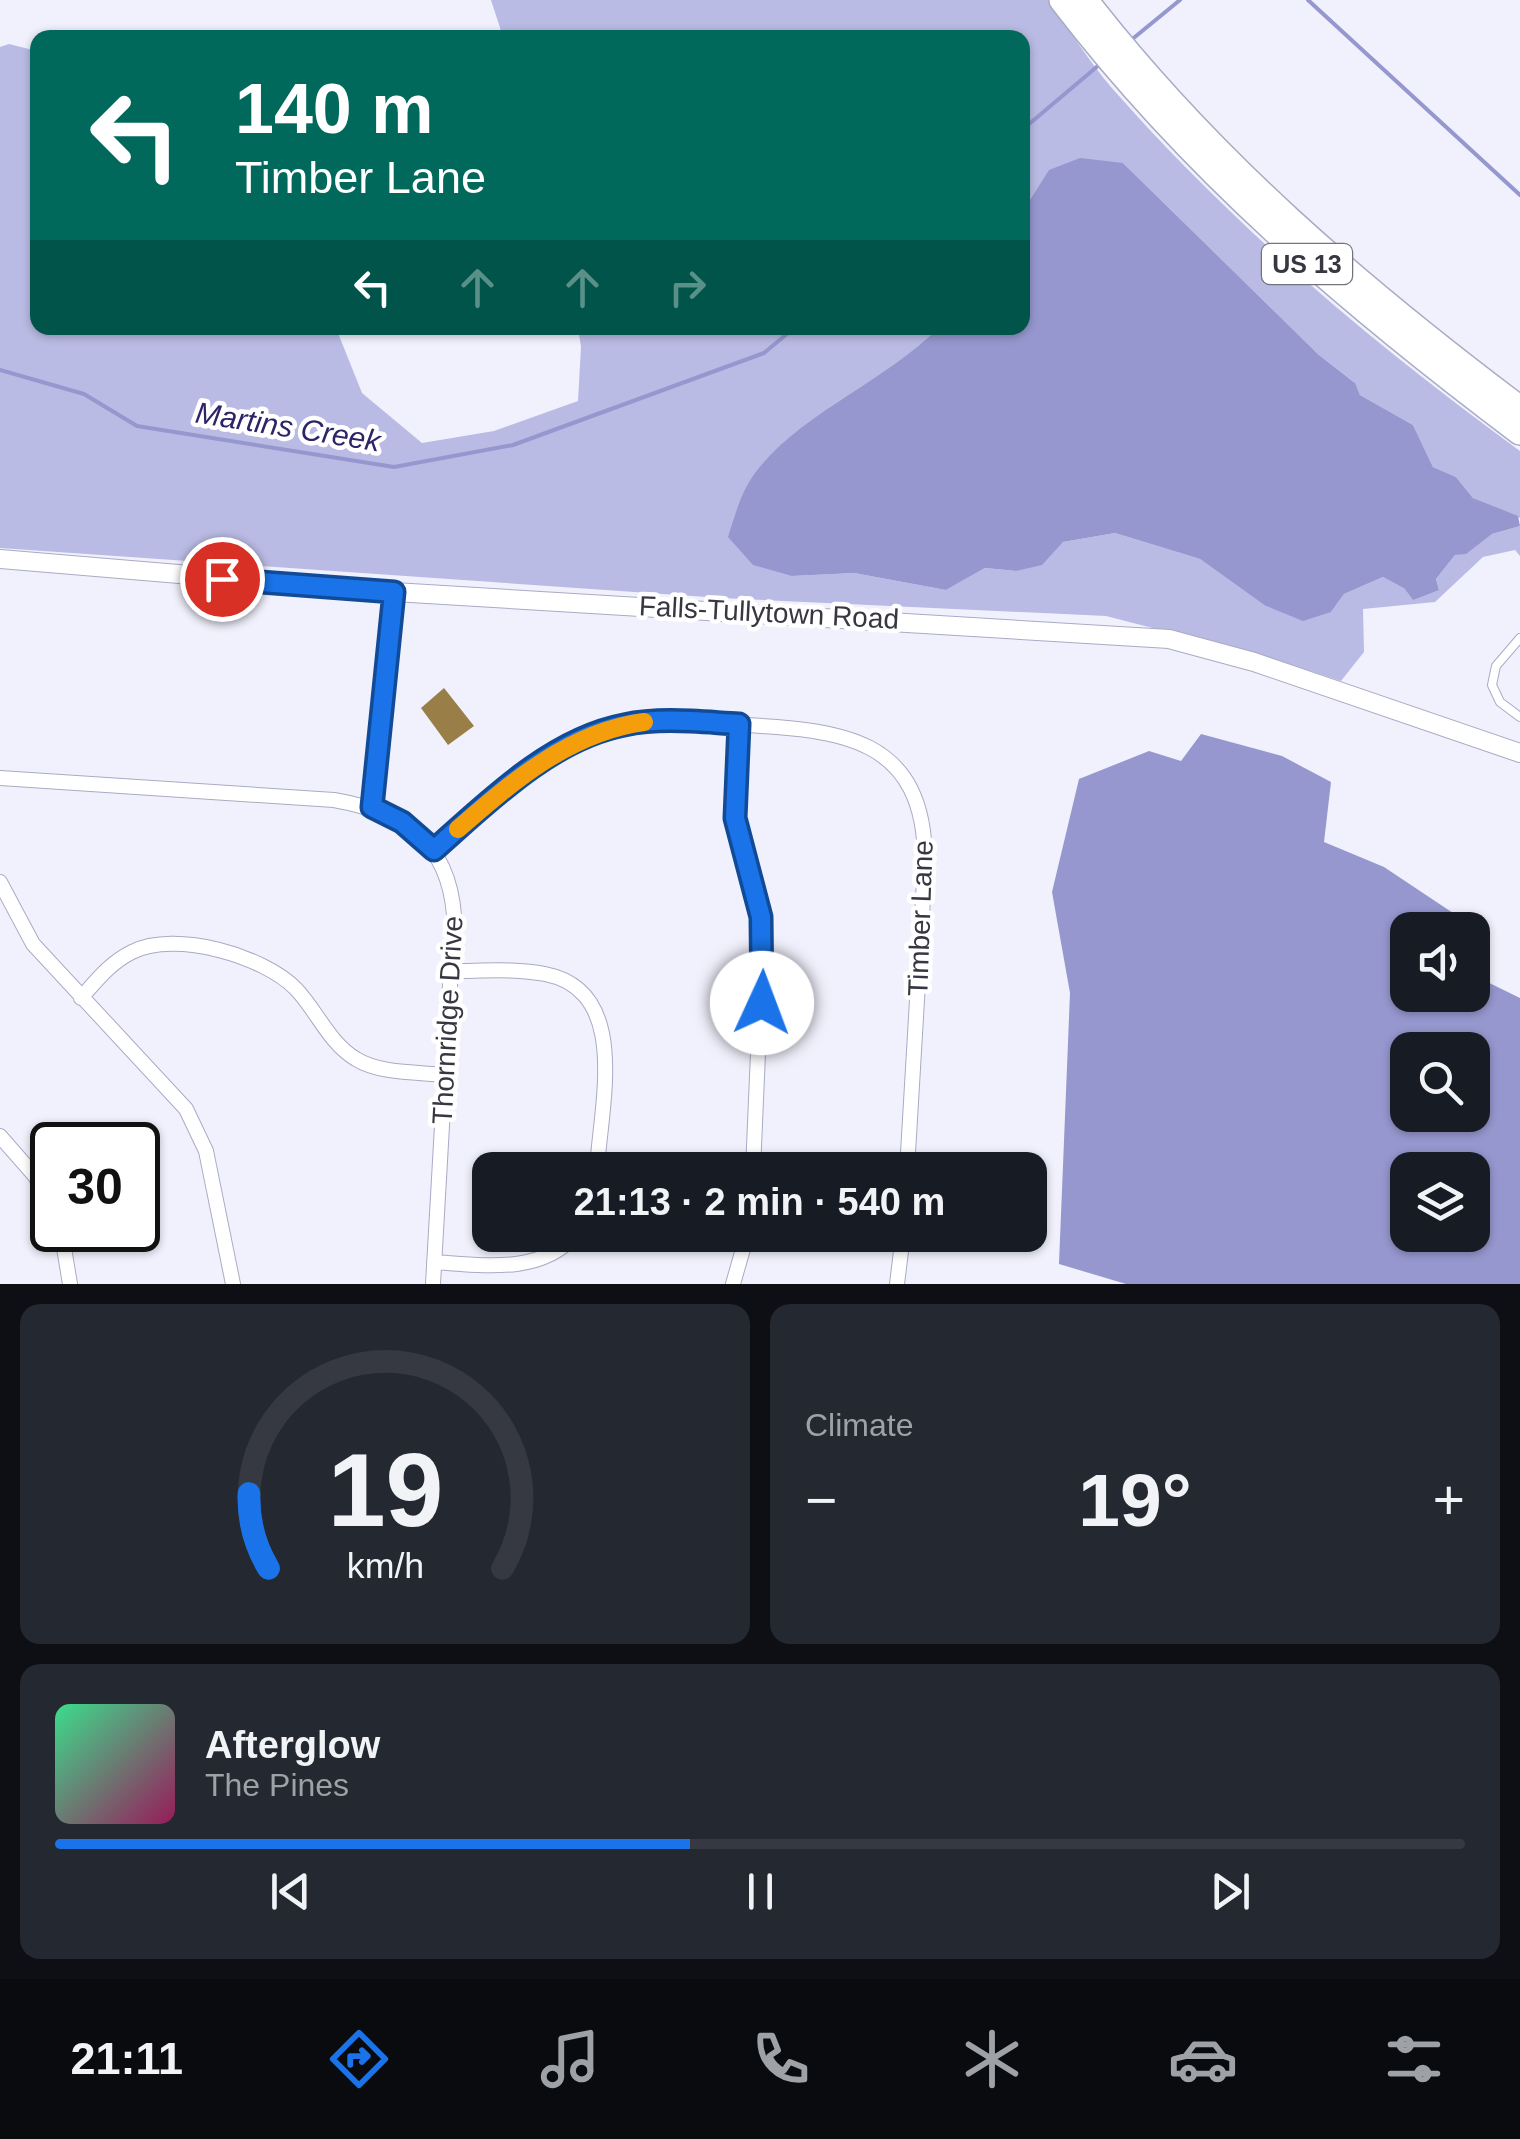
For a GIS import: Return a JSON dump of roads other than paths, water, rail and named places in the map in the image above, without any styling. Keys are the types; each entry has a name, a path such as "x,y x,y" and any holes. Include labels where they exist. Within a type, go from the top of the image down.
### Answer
{"highway":[{"name":"US 13","path":"1062,0 1307,239 1394,313 1520,409"},
{"name":"US 13","path":"1085,0 1117,55 1216,178 1294,253 1397,339 1520,432"}],"street":[{"name":"Falls-Tullytown Road","path":"0,560 394,592 1169,639 1254,662 1520,753"},
{"path":"372,807 394,592"},
{"name":"Timber Lane","path":"434,850 542,762 585,737 648,721 739,724 856,738 892,763 915,794 923,818 926,864 908,1152"},
{"path":"739,724 735,818 763,936 754,1152"},
{"path":"0,778 334,800 372,807 402,822 434,850"},
{"name":"Thornridge Drive","path":"432,1284 452,970 452,900 434,850"},
{"path":"0,882 33,944 174,1096 198,1132 233,1284"},
{"path":"81,998 119,960 144,948 227,951 251,958 286,979 344,1051 358,1061 446,1075"},
{"path":"452,970 547,974 575,984 593,1002 604,1047 597,1152"},
{"path":"0,1136 30,1170"},
{"path":"65,1252 70,1284"},
{"path":"434,1262 539,1260 556,1252"},
{"path":"733,1284 742,1252"},
{"path":"898,1284 901,1252"}],"lane":[{"path":"1520,638 1496,666 1492,685 1500,702 1520,717"}],"waterway":[{"name":"Martins Creek","path":"1130,41 1180,0"},
{"name":"Martins Creek","path":"1308,0 1520,195"},
{"name":"Martins Creek","path":"1030,123 1099,65"},
{"name":"Martins Creek","path":"0,370 84,394 137,426 394,467 513,445 764,353 786,335"}]}
